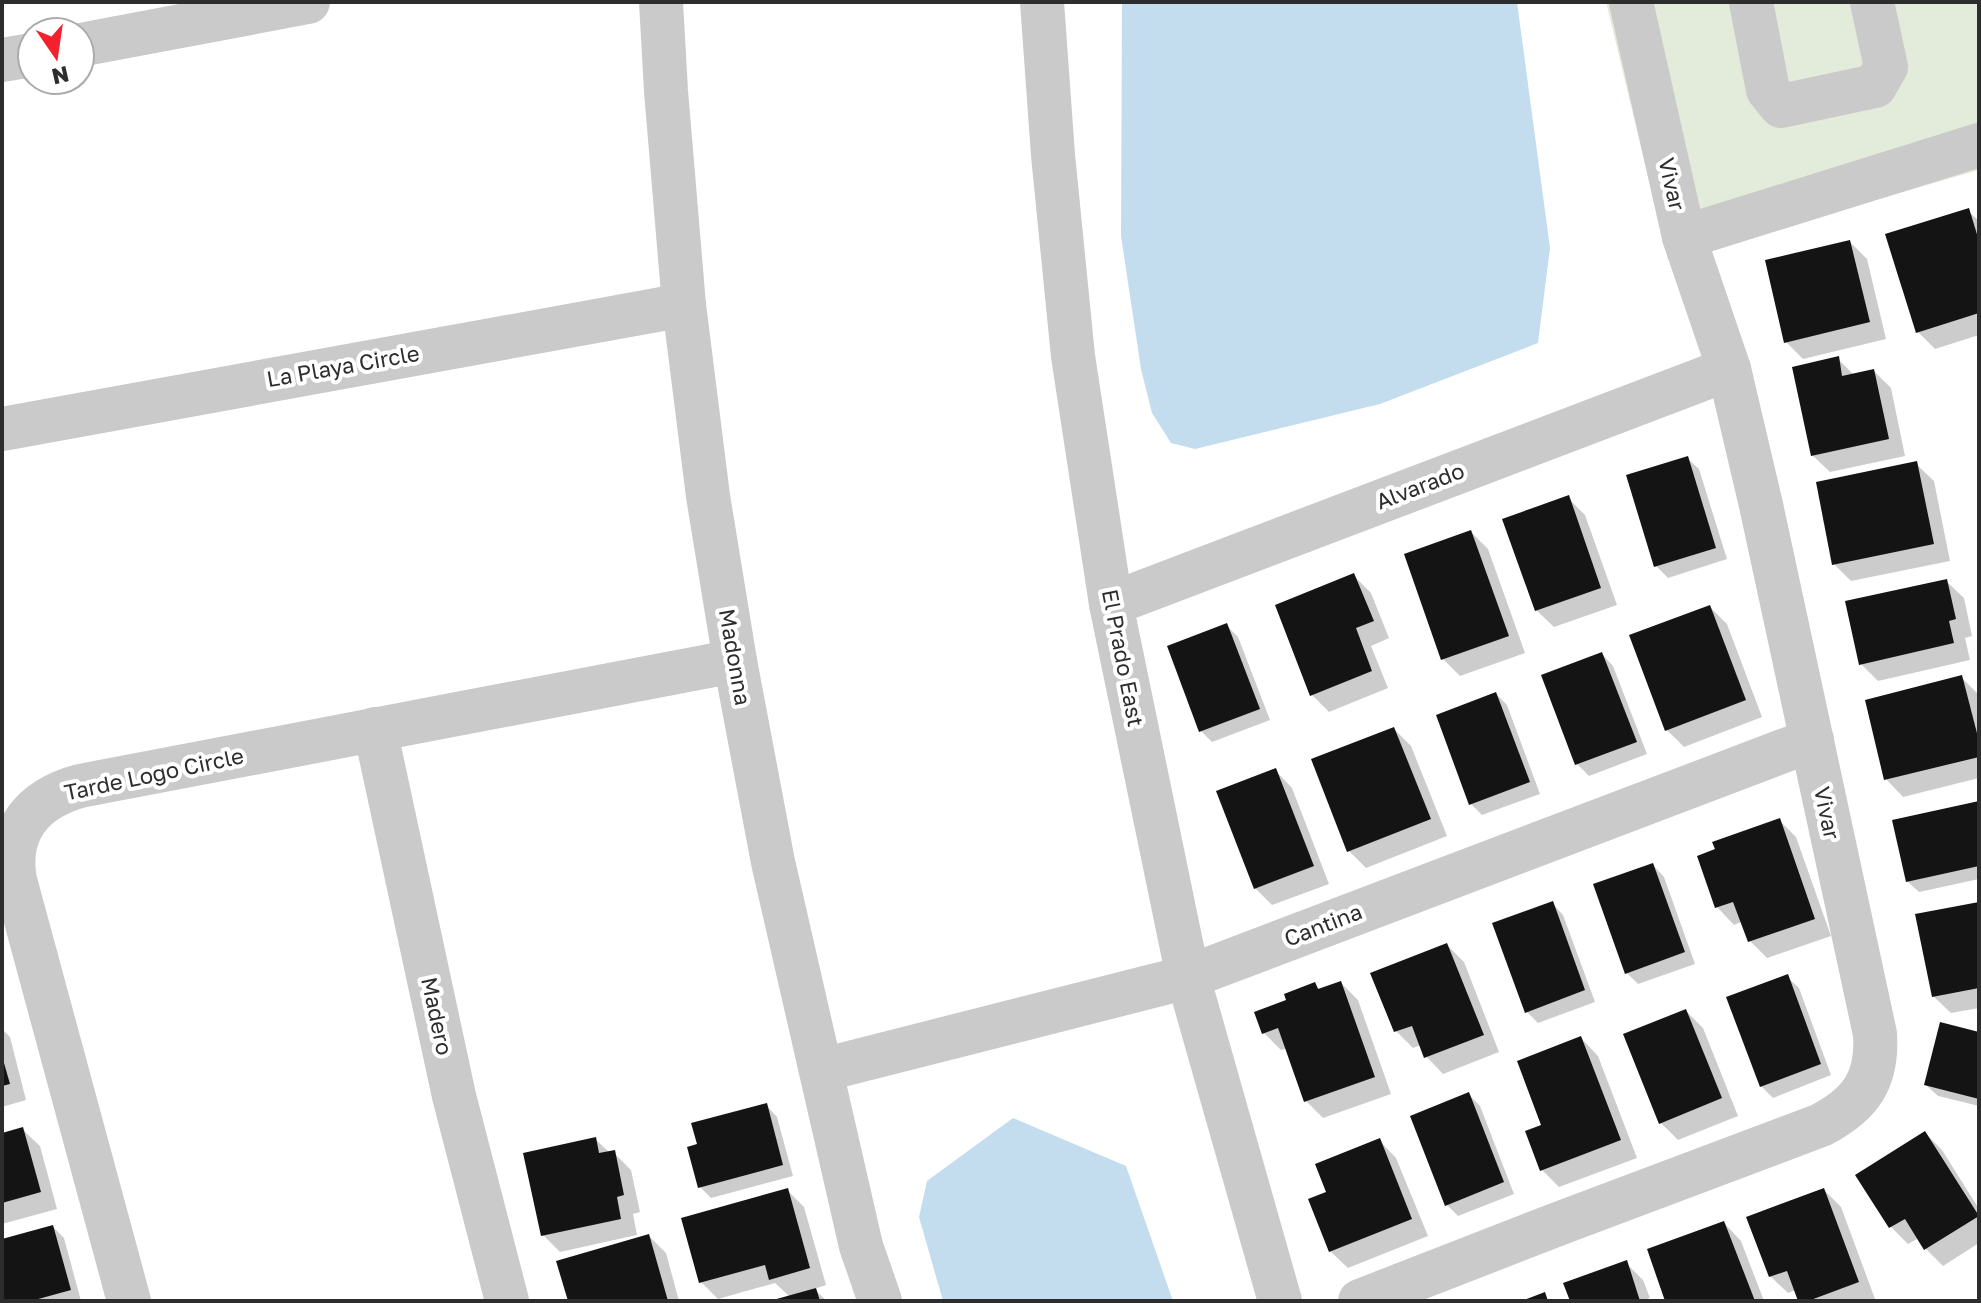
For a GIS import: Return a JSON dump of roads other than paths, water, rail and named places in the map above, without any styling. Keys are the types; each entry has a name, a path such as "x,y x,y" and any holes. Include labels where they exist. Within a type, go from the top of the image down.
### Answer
{"street":[{"path":"96,42 308,2"},
{"name":"Madonna","path":"661,2 684,305 708,496 735,661 773,862 861,1246 880,1301"},
{"name":"El Prado East","path":"1042,2 1054,170 1070,328 1111,604 1188,977 1280,1301"},
{"name":"Vivar","path":"1360,1301 1821,1125 1859,1098 1873,1068 1875,1034 1729,369 1684,237 1631,2"},
{"path":"1751,2 1768,90 1781,106 1875,86 1886,67 1872,2"},
{"path":"1684,237 1979,145"},
{"name":"La Playa Circle","path":"2,429 684,305"},
{"name":"Alvarado","path":"1111,604 1729,369"},
{"name":"Tarde Logo Circle","path":"129,1301 15,880 13,858 19,832 30,814 59,793 80,786 735,661"},
{"name":"Madero","path":"375,729 454,1096 507,1301"},
{"name":"Cantina","path":"822,1070 1188,977 1812,740"}],"water":[{"path":"1122,2 1517,2 1550,248 1538,343 1380,404 1195,449 1171,443 1152,413 1141,369 1121,236"},
{"path":"1013,1118 1126,1166 1173,1301 943,1301 919,1217 927,1181"}]}
